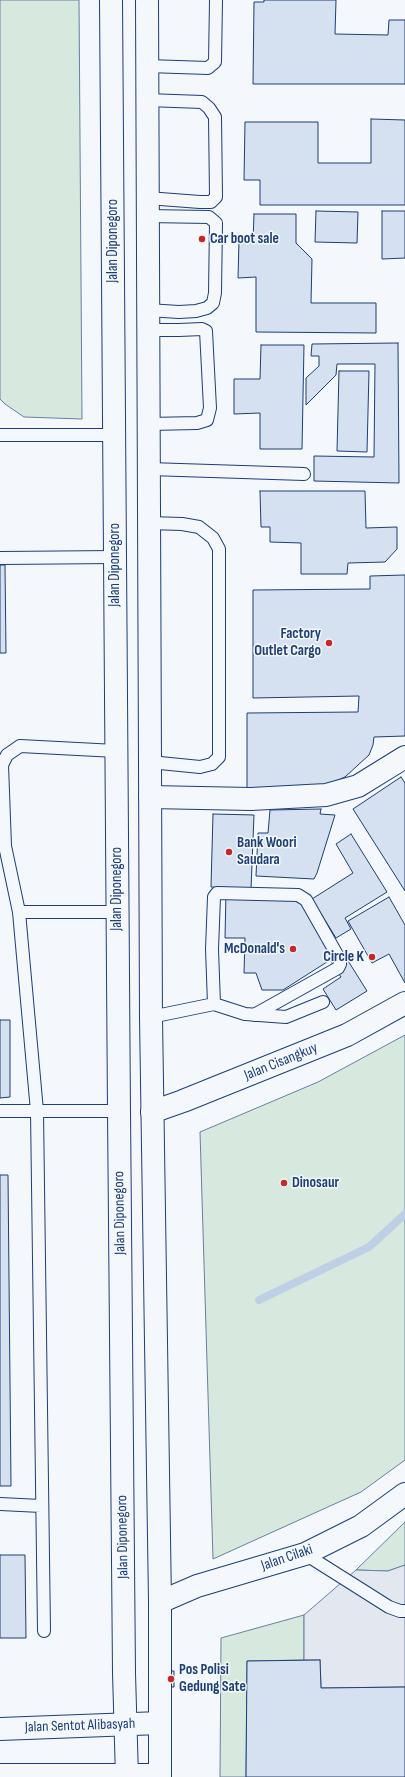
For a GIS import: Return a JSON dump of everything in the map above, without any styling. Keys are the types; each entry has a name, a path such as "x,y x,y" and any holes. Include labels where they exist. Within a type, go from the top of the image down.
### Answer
{"main road":[{"name":"Jalan Diponegoro","path":"111,0 119,1112 125,1724 127,1776"},
{"path":"0,1775 160,1776 160,1602 151,1017 149,424 147,320 147,0"},
{"path":"150,797 251,799 326,795 358,786 405,758"},
{"name":"Jalan Cisangkuy","path":"152,1112 347,1035 405,1003"},
{"name":"Jalan Cilaki","path":"160,1602 197,1586 305,1554 361,1526 405,1494"},
{"name":"Jalan Sentot Alibasyah","path":"0,1729 160,1723"}],"lane":[{"path":"147,66 208,68 215,62 216,0"},
{"path":"147,100 202,102 209,108 215,117 216,190 216,197 211,202 147,207"},
{"path":"147,207 209,217 216,223 215,293 213,303 207,308 196,311 179,312 147,320"},
{"path":"147,320 202,329 206,331 210,408 207,420 198,423 149,424"},
{"path":"0,435 114,435"},
{"path":"149,469 304,474"},
{"path":"149,523 182,524 199,527 213,538 219,549 219,757 212,764 200,767 150,762"},
{"path":"0,558 115,557"},
{"path":"44,1631 41,1506 38,1111 19,912 5,846 2,765 8,755 20,746 116,750"},
{"path":"214,1004 212,949 214,897 217,893 298,895 306,900 340,960 340,964 338,968 254,1015"},
{"path":"19,912 118,912"},
{"path":"151,1017 214,1004 245,1014 286,1017 323,1002"},
{"path":"0,1111 119,1112"},
{"path":"0,1504 41,1506"},
{"path":"305,1554 389,1607 400,1611 405,1611"}],"shaded area":[{"path":"0,0 79,0 82,419 24,417 0,399"},
{"path":"405,1035 405,1460 361,1492 213,1559 200,1132 318,1082"},
{"path":"405,1522 405,1565 388,1571 356,1570"},
{"path":"405,1565 405,1687 321,1688 320,1660 304,1660 304,1615 356,1570 388,1571"},
{"path":"304,1615 304,1660 247,1661 246,1777 220,1777 221,1638"}],"building":[{"path":"264,0 336,0 335,34 388,35 389,20 405,20 405,84 253,84 254,2 264,2"},
{"path":"371,119 405,120 405,205 260,205 260,180 244,180 245,122 318,122 318,163 371,163"},
{"path":"316,211 358,212 357,243 315,242"},
{"path":"382,211 405,211 405,258 382,259"},
{"path":"254,214 296,214 296,243 312,259 311,303 376,303 376,333 256,332 256,277 238,278 239,241 253,242"},
{"path":"398,343 399,483 314,481 314,456 374,457 375,364 337,364 336,375 306,405 306,378 319,366 319,356 311,356 312,344"},
{"path":"261,345 304,345 302,449 260,449 260,413 234,414 234,379 260,379"},
{"path":"339,371 369,371 367,452 337,451"},
{"path":"260,491 365,491 366,528 397,527 397,549 385,562 348,563 347,574 301,574 301,543 270,542 270,527 261,527"},
{"path":"0,565 5,565 6,653 0,653"},
{"name":"Factory Outlet Cargo","path":"405,575 405,736 374,737 369,755 345,777 329,784 247,792 247,713 358,712 359,696 253,698 253,590 370,589 370,576"},
{"path":"401,777 405,783 405,891 353,809"},
{"path":"321,809 320,814 335,815 314,879 256,876 258,833 268,833 270,810"},
{"path":"213,814 254,815 251,889 211,887"},
{"path":"351,834 387,892 345,918 351,929 336,938 312,899 353,873 336,844"},
{"name":"McDonald's","path":"226,893 308,897 367,991 336,1010 323,989 341,977 330,960 283,990 262,990 256,973 244,973 245,938 225,938"},
{"path":"389,897 405,925 405,983 389,954 372,963 348,921"},
{"path":"0,1020 10,1020 10,1097 0,1098"},
{"path":"0,1175 8,1175 11,1486 0,1486"},
{"path":"0,1555 25,1555 26,1638 0,1638"},
{"path":"320,1660 321,1688 405,1687 405,1777 246,1777 247,1661"},
{"name":"Pos Polisi Gedung Sate","path":"167,1671 174,1671 174,1687 167,1687"}],"waterway":[{"path":"259,1300 369,1247 405,1214"}],"place":[{"name":"Car boot sale","path":"202,239"},
{"name":"Factory Outlet Cargo","path":"329,643"},
{"name":"Bank Woori Saudara","path":"229,852"},
{"name":"McDonald's","path":"293,949"},
{"name":"Circle K","path":"372,957"},
{"name":"Dinosaur","path":"284,1183"},
{"name":"Pos Polisi Gedung Sate","path":"171,1679"}]}
